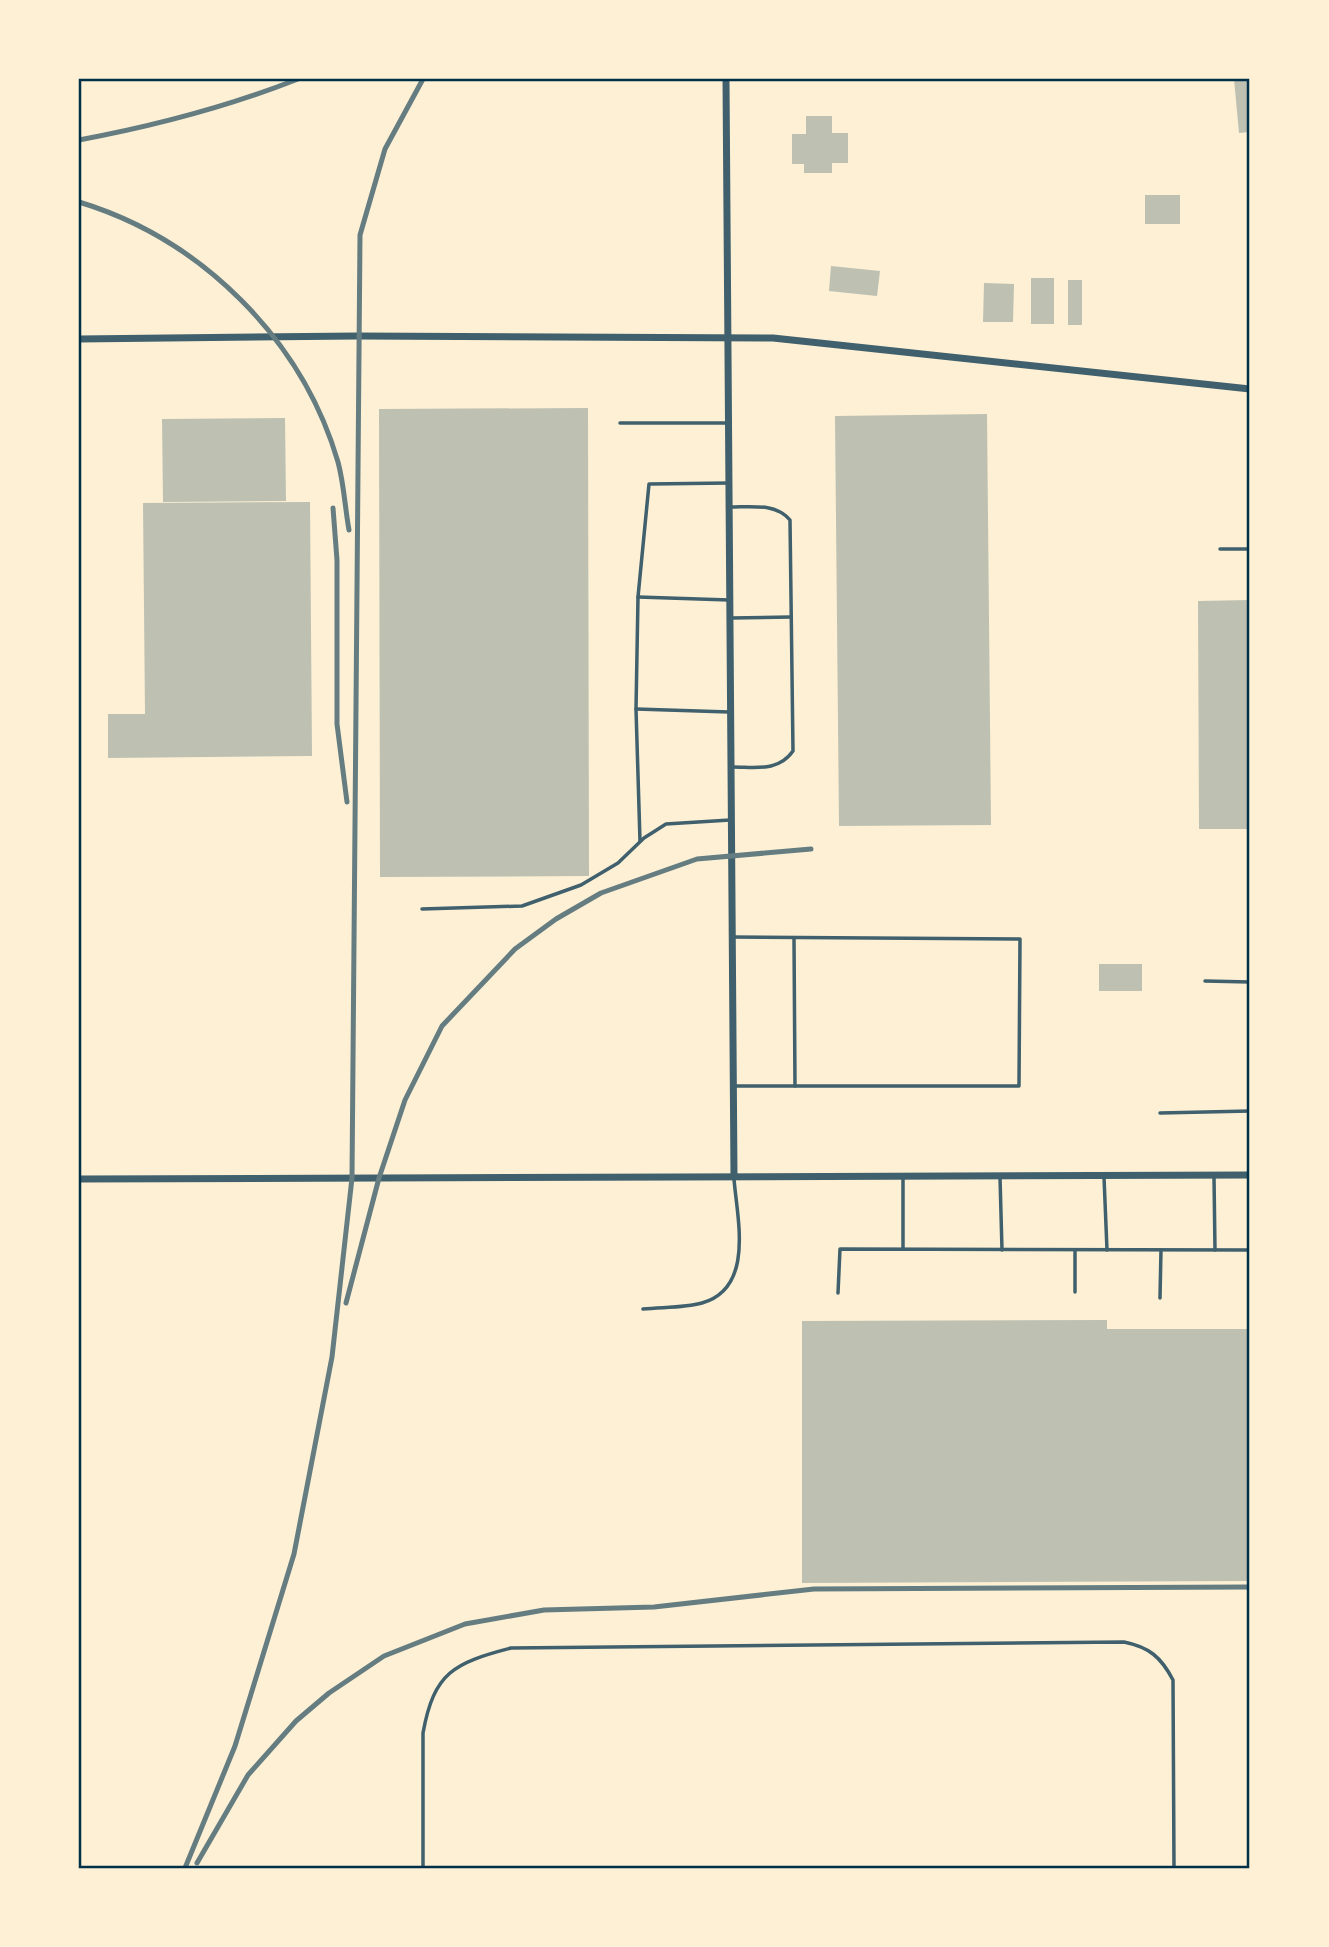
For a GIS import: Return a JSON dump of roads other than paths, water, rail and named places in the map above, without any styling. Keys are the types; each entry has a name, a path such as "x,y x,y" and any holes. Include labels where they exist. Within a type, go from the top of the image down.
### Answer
{"street":[{"path":"726,79 732,600 730,820 734,1177"},
{"path":"79,339 772,338 1250,389"},
{"path":"79,1179 1250,1175"}],"lane":[{"path":"79,410 79,455"},
{"path":"620,423 729,424"},
{"path":"640,841 636,709 638,597 649,484 729,482"},
{"path":"730,508 783,511 790,520 793,751 785,762 774,766 730,767"},
{"path":"1220,549 1250,549"},
{"path":"638,597 732,600"},
{"path":"732,618 791,617"},
{"path":"636,709 731,712"},
{"path":"422,909 522,906 581,885 618,863 640,841 666,824 730,820"},
{"path":"732,937 1020,939 1020,1086 733,1086"},
{"path":"794,938 795,1086"},
{"path":"1205,981 1250,982"},
{"path":"1160,1113 1250,1111"},
{"path":"1000,1175 1002,1250"},
{"path":"1104,1175 1107,1250"},
{"path":"1214,1175 1215,1250"},
{"path":"903,1176 903,1250"},
{"path":"643,1309 704,1303 729,1284 740,1262 734,1177"},
{"path":"838,1293 840,1249 1250,1250"},
{"path":"1075,1250 1075,1292"},
{"path":"1160,1298 1161,1250"},
{"path":"423,1868 423,1733 426,1713 433,1691 445,1674 480,1656 511,1648 1124,1642 1143,1646 1155,1654 1173,1680 1174,1868"}],"railway":[{"path":"79,140 190,115 298,79"},
{"path":"185,1868 235,1746 294,1554 332,1357 352,1178 360,235 385,149 423,79"},
{"path":"79,202 124,219 166,241 205,268 241,300 272,335 300,375 322,417 340,470 349,530"},
{"path":"333,508 337,560 337,724 347,802"},
{"path":"346,1303 379,1178 405,1100 442,1026 515,949 556,919 601,893 697,859 811,849"},
{"path":"197,1863 248,1775 296,1721 329,1693 384,1656 465,1624 544,1610 654,1607 814,1589 1250,1587"}]}
